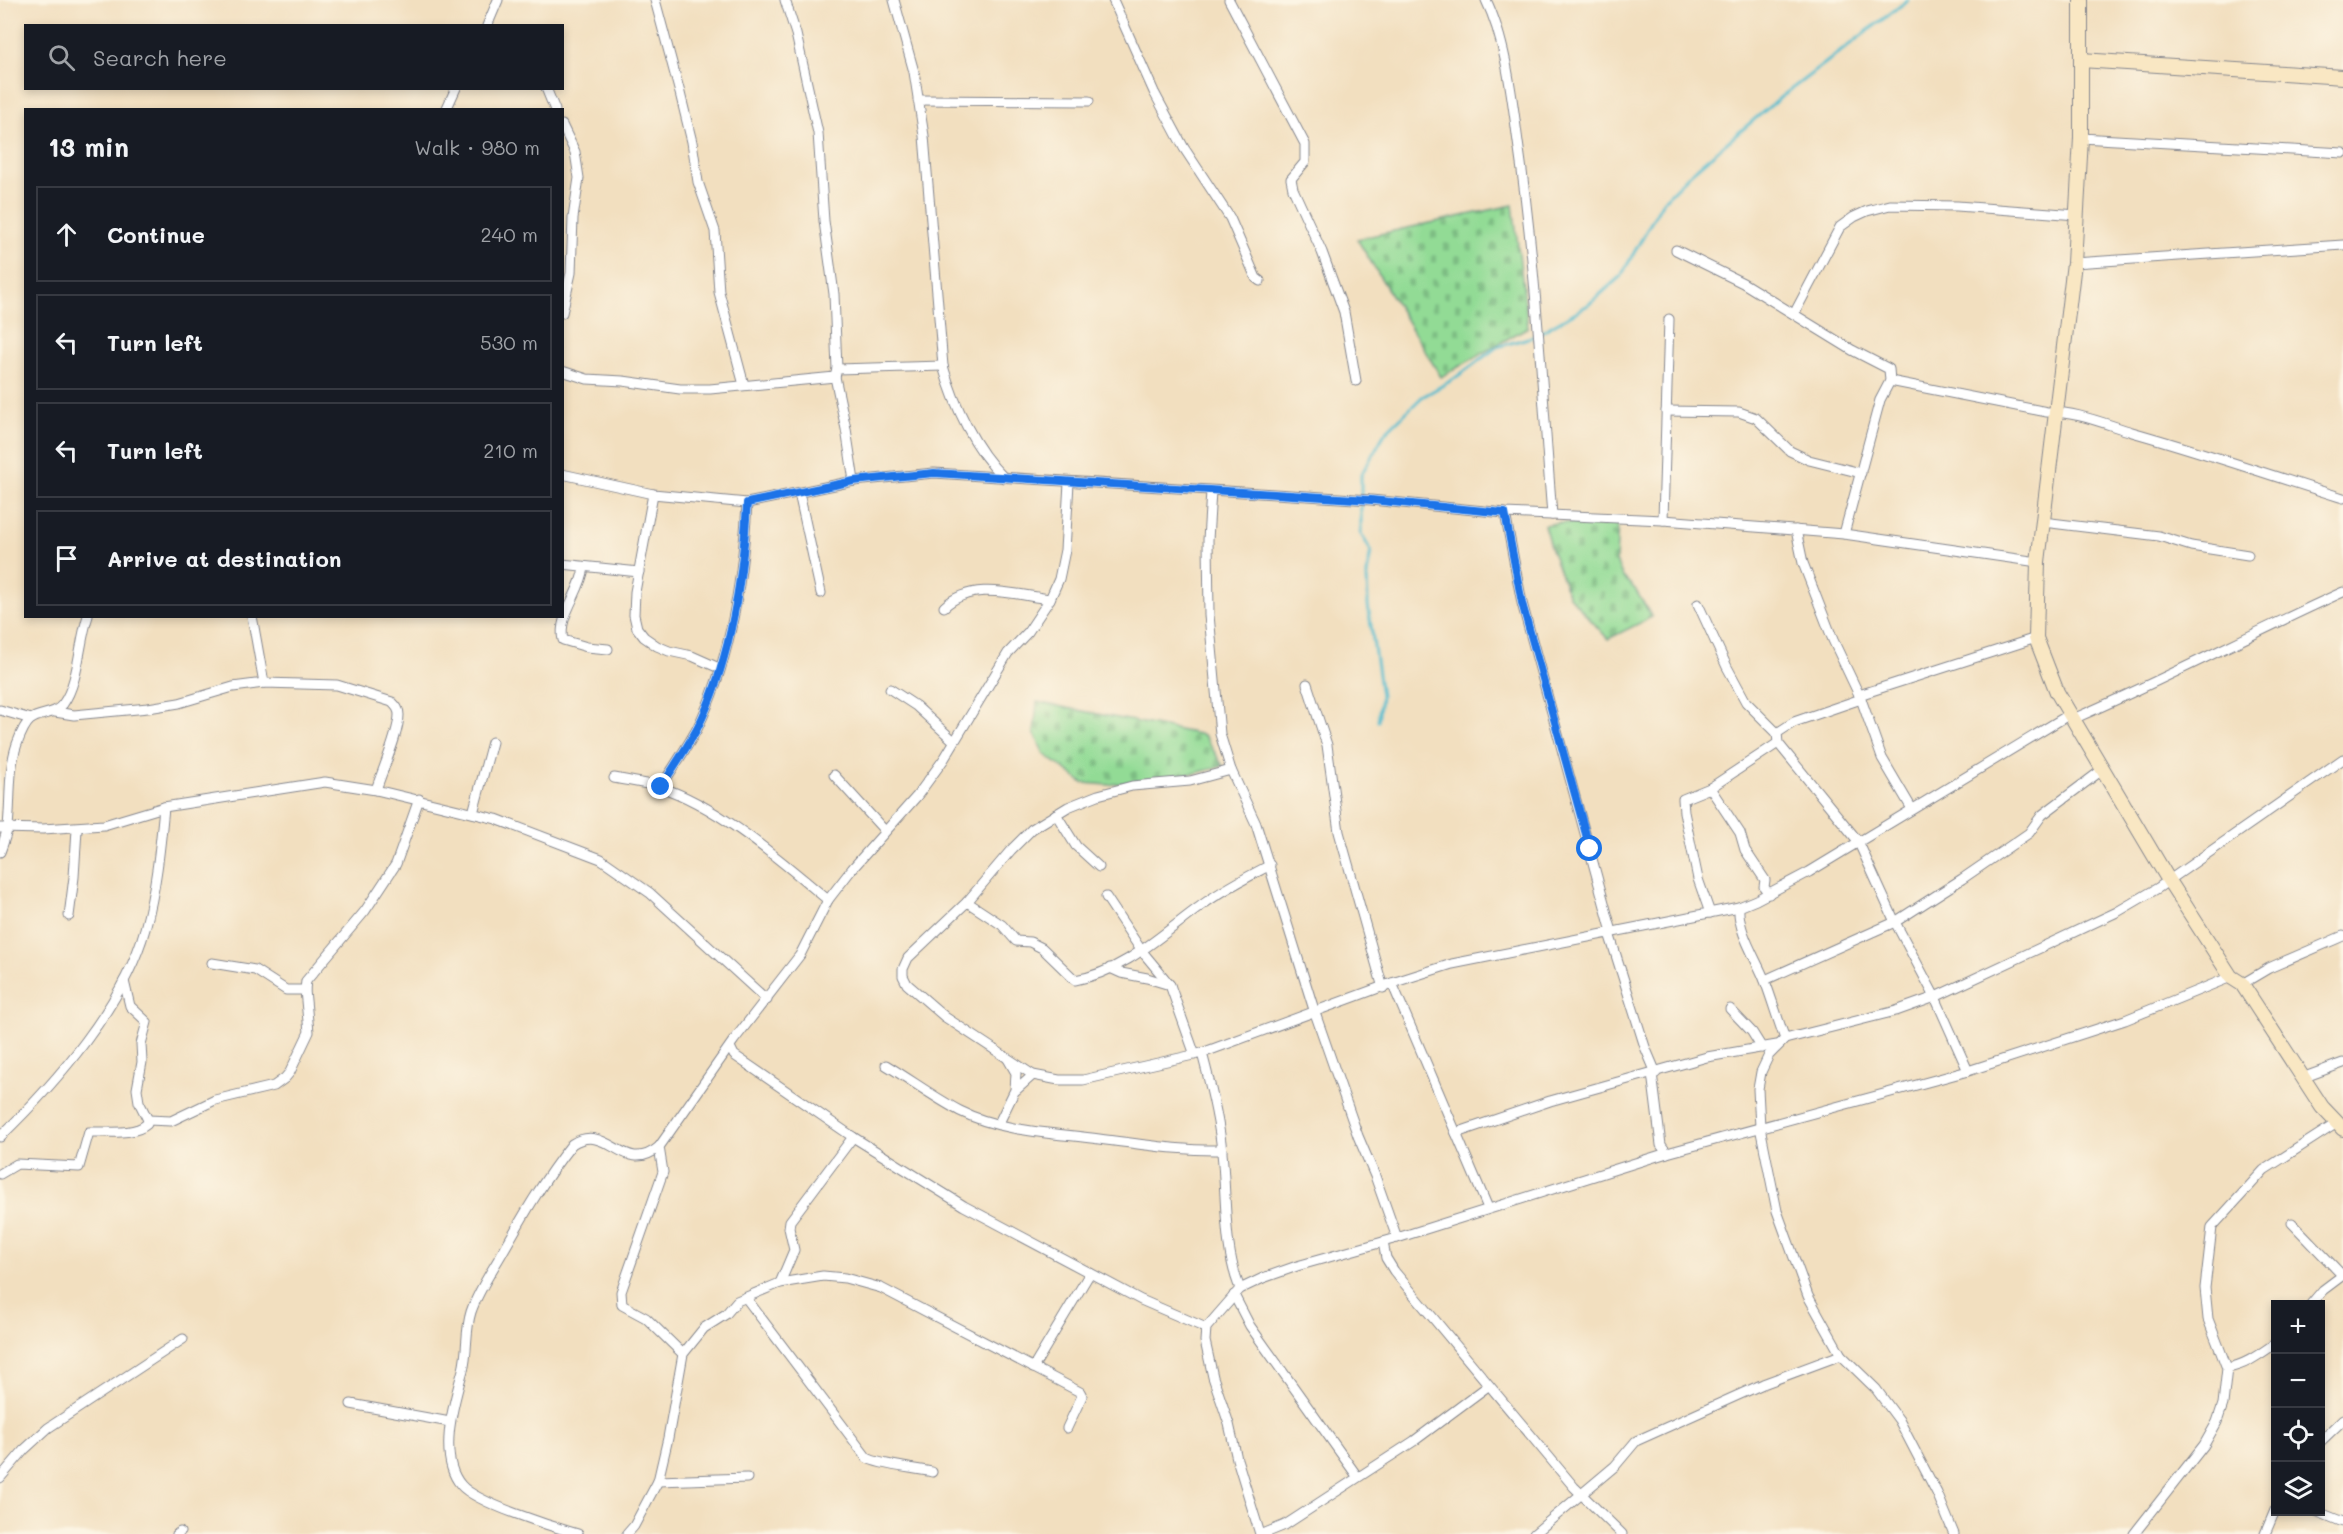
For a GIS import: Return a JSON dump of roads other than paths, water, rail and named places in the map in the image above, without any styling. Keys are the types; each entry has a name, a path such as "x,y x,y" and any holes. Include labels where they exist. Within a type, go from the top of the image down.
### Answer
{"main road":[{"path":"2081,0 2081,138 2074,263 2038,562 2036,638 2057,692 2168,879 2322,1107 2340,1126"},
{"path":"2081,60 2343,77"}],"street":[{"path":"488,24 498,0"},
{"path":"655,0 687,123 698,182 715,231 719,292 744,385"},
{"path":"785,0 796,34 818,133 824,221 834,294 836,373 854,481"},
{"path":"894,0 914,72 924,136 943,366 948,383 978,448 1004,478"},
{"path":"1113,0 1154,93 1184,148 1230,218 1256,278 1260,281"},
{"path":"1229,0 1305,144 1305,162 1291,178 1293,189 1322,252 1344,312 1356,381"},
{"path":"1486,0 1491,10 1504,59 1528,210 1539,326 1552,515"},
{"path":"447,108 455,90"},
{"path":"547,90 554,108"},
{"path":"918,100 1089,101"},
{"path":"564,129 575,152 579,178 573,218 571,273 564,304"},
{"path":"2081,138 2343,153"},
{"path":"1794,314 1840,227 1867,211 1890,205 1946,206 2077,215"},
{"path":"2074,263 2343,245"},
{"path":"1676,250 1743,283 1852,350 1889,369 1890,381 1880,400 1844,534"},
{"path":"1663,519 1669,320"},
{"path":"564,372 587,379 623,381 680,389 710,389 836,373 943,366"},
{"path":"1890,381 2047,412 2057,411 2184,447 2343,498"},
{"path":"1666,411 1739,412 1756,418 1790,451 1809,460 1861,473"},
{"path":"564,474 653,494 747,503 854,481 934,473 1371,500 1505,513 1663,519 1844,534 2038,562"},
{"path":"578,1534 476,1497 461,1485 452,1471 448,1442 450,1422 464,1368 470,1314 480,1291 529,1203 572,1143 589,1137 640,1158 649,1155 659,1147 706,1078 800,955 828,900 917,796 1008,653 1028,632 1050,599 1059,579 1065,550 1069,483"},
{"path":"1211,491 1208,540 1209,615 1220,734 1231,770 1247,800 1270,865 1314,1013 1397,1238"},
{"path":"799,493 821,593"},
{"path":"653,494 639,572 634,615 637,628 644,637 669,651 692,656 719,668"},
{"path":"661,787 696,729 714,687 734,619 744,551 747,503"},
{"path":"1505,513 1522,603 1610,933 1654,1073 1661,1145 1666,1153"},
{"path":"2043,522 2159,536 2191,546 2248,555"},
{"path":"1796,530 1803,563 1833,640 1860,697 1882,758 1912,809"},
{"path":"564,564 639,572"},
{"path":"584,567 581,582 572,598 563,623 561,631 563,640 587,647 608,649"},
{"path":"944,606 962,594 976,591 1050,599"},
{"path":"1231,770 1190,782 1132,786 1098,795 1068,807 1032,829 967,902 908,958 903,969 903,976 907,984 945,1017 1033,1076 1059,1080 1083,1080 1199,1054 1452,964 1738,907 1769,894 2072,717 2140,691 2343,592"},
{"path":"1698,604 1746,702 1858,841 1895,922 1935,997 1968,1071"},
{"path":"55,712 63,704 78,665 83,630 87,618"},
{"path":"252,618 264,683"},
{"path":"1710,913 1698,879 1682,803 1687,796 1710,788 1777,738 1794,722 1860,697 2036,638"},
{"path":"0,710 31,719 55,712 74,715 179,704 233,687 264,683 337,685 392,702 397,707 399,715 396,729 376,790"},
{"path":"1307,684 1327,745 1339,832 1387,986 1456,1132 1488,1208"},
{"path":"890,689 916,706 954,741"},
{"path":"0,852 16,746 25,726 31,719"},
{"path":"473,813 492,742"},
{"path":"1954,1534 1937,1493 1899,1420 1876,1389 1841,1355 1808,1296 1777,1210 1760,1127 1760,1081 1769,1055 1776,1045 1785,1039 1896,1011 1935,997 2117,912 2343,759"},
{"path":"1765,980 1895,922 2029,833 2042,815 2102,770"},
{"path":"834,776 885,831"},
{"path":"614,778 661,787 689,800 748,836 828,900"},
{"path":"4,828 77,829 104,825 164,807 325,782 376,790 473,813 546,837 601,859 625,874 676,916 766,1000"},
{"path":"1710,788 1740,833 1745,850 1765,880 1764,887 1769,894"},
{"path":"148,1120 171,1121 215,1100 237,1096 249,1090 268,1088 285,1078 309,1032 306,981 365,911 396,864 419,800"},
{"path":"0,1137 26,1112 87,1039 121,990 144,932 156,883 164,807"},
{"path":"1056,814 1083,855 1099,867"},
{"path":"69,916 77,829"},
{"path":"967,902 1002,925 1016,941 1030,942 1042,948 1075,980 1110,968 1141,950 1198,908 1239,881 1270,865"},
{"path":"1106,897 1141,950 1170,985 1199,1054 1222,1150 1227,1229 1237,1292 1250,1326 1357,1476"},
{"path":"1738,907 1748,943 1765,980 1785,1039"},
{"path":"1488,1386 1414,1441 1285,1525 1261,1534 1213,1377 1205,1341 1206,1328 1237,1292 1263,1278 1666,1153 1968,1071 2125,1020 2237,980 2343,936"},
{"path":"212,963 255,970 286,990 305,990"},
{"path":"1110,968 1120,973 1170,985"},
{"path":"124,981 130,1006 147,1022 141,1044 142,1062 137,1089 139,1102 148,1120"},
{"path":"1730,1009 1752,1032 1762,1048"},
{"path":"1456,1132 1550,1101 1707,1057 1776,1045"},
{"path":"730,1047 734,1055 853,1137 964,1206 1141,1300 1206,1328"},
{"path":"999,1123 1015,1090 1016,1073 1008,1059"},
{"path":"2302,1078 2343,1063"},
{"path":"886,1065 961,1112 999,1123 1067,1136 1151,1147 1190,1151 1222,1150"},
{"path":"1015,1090 1033,1076"},
{"path":"0,1174 8,1167 17,1164 80,1167 89,1132 134,1130 143,1128 148,1120"},
{"path":"2134,1534 2204,1445 2217,1422 2223,1404 2227,1368 2208,1319 2205,1288 2212,1227 2264,1170 2340,1126"},
{"path":"780,1283 794,1250 789,1228 790,1221 853,1137"},
{"path":"659,1147 663,1172 621,1292 622,1305 646,1318 683,1354"},
{"path":"2292,1223 2343,1275 2315,1300"},
{"path":"1383,1242 1386,1258 1394,1270 1488,1386 1582,1495 1622,1534"},
{"path":"1033,1368 1090,1273"},
{"path":"627,1534 634,1526 658,1481 683,1354 704,1328 726,1314 737,1301 780,1283 823,1276 845,1278 881,1288 1080,1392 1082,1396 1067,1428"},
{"path":"746,1298 867,1458 876,1463 932,1472"},
{"path":"0,1478 24,1450 48,1428 183,1339"},
{"path":"2227,1368 2252,1360 2271,1347"},
{"path":"1534,1534 1615,1466 1636,1441 1648,1434 1763,1384 1841,1355"},
{"path":"351,1404 450,1422"},
{"path":"2325,1437 2343,1420"},
{"path":"658,1481 747,1478"},
{"path":"2325,1515 2343,1522"},
{"path":"2265,1534 2273,1516"}],"waterway":[{"path":"1541,332 1588,305 1621,276 1663,201 1692,172 1781,97 1908,0"},
{"path":"1378,721 1381,696 1368,605 1367,574 1371,551 1361,534 1361,475 1385,433 1422,397 1454,379 1497,347 1535,336"}]}
